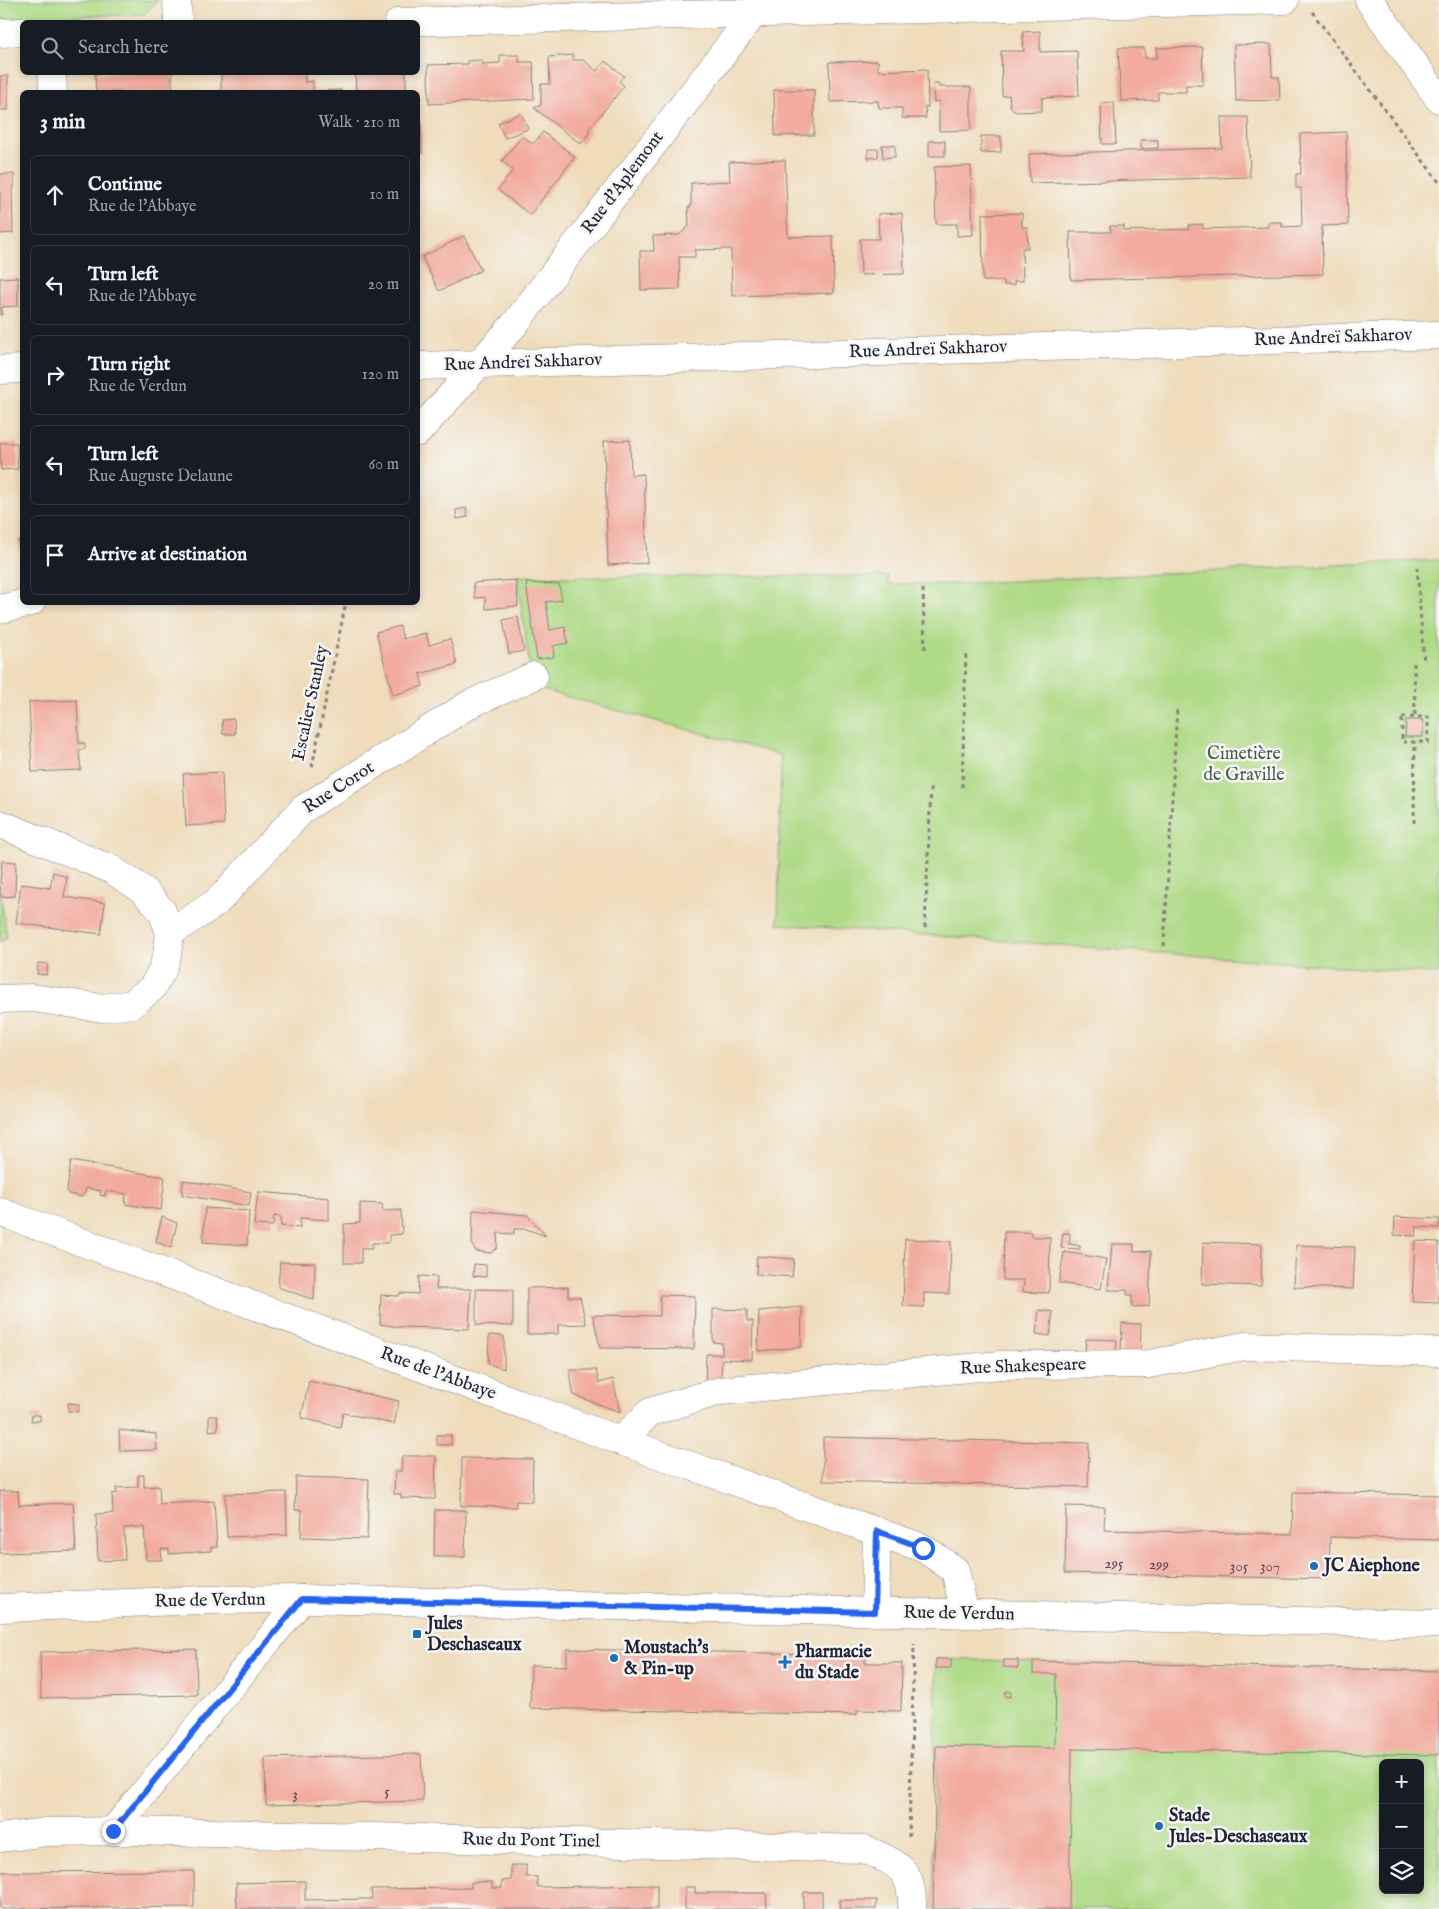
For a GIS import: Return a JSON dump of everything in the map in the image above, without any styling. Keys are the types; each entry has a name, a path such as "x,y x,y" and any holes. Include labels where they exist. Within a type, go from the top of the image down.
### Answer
{"street":[{"path":"177,0 178,20"},
{"path":"1369,0 1439,98"},
{"path":"420,21 631,8 1297,4"},
{"name":"Rue d'Aplemont","path":"420,430 526,310 759,7"},
{"path":"0,33 20,32"},
{"path":"52,75 53,90"},
{"name":"Rue Andreï Sakharov","path":"420,366 1439,335"},
{"path":"0,370 20,369"},
{"path":"0,608 20,604"},
{"name":"Rue Corot","path":"170,933 217,902 303,809 470,704 534,676"},
{"path":"0,824 111,869 143,890 162,911 170,933 168,954 162,971 152,988 132,1004 102,1008 32,998 0,999"},
{"name":"Rue de l'Abbaye","path":"0,1212 621,1441 923,1548 955,1570 965,1614"},
{"name":"Rue Shakespeare","path":"621,1441 650,1412 720,1391 1001,1365 1149,1364 1245,1346 1439,1352"},
{"path":"875,1612 877,1531"},
{"path":"113,1831 302,1599"},
{"name":"Rue de Verdun","path":"0,1608 204,1600 302,1599 1439,1624"},
{"name":"Rue du Pont Tinel","path":"0,1838 46,1832 113,1831 864,1849 888,1859 907,1875 912,1890 912,1909"}],"path":[{"path":"1297,4 1439,182"},
{"path":"1417,567 1424,663"},
{"path":"923,589 925,653"},
{"name":"Escalier Stanley","path":"303,809 345,605"},
{"path":"962,787 966,654"},
{"path":"1414,663 1415,717"},
{"path":"1164,946 1177,707"},
{"path":"1402,717 1428,717 1428,742 1415,742 1402,742 1402,717"},
{"path":"1414,823 1415,742"},
{"path":"925,928 931,786"},
{"path":"908,1841 914,1657"}],"green space":[{"path":"0,0 158,0 145,14 0,19"},
{"name":"Cimetière de Graville","path":"1439,560 1439,974 778,924 781,755 539,689 529,662 517,576 888,576 888,584 952,584"},
{"path":"0,891 7,937 0,942"},
{"name":"Stade Jules-Deschaseaux","path":"936,1659 1439,1671 1439,1909 933,1909"}],"building":[{"path":"1040,31 1040,52 1077,51 1079,96 1042,98 1042,111 1016,112 1010,106 1009,95 1002,96 1001,51 1024,51 1023,32"},
{"path":"1271,44 1272,77 1279,77 1280,100 1236,101 1234,45"},
{"path":"1202,47 1203,85 1186,85 1186,92 1158,92 1158,100 1121,101 1118,48 1144,48 1145,58 1157,58 1157,48"},
{"path":"500,55 519,55 519,62 533,62 534,99 429,104 428,65 468,64 467,61 482,60 482,64 500,63"},
{"path":"573,55 573,60 583,60 597,71 605,61 624,76 619,81 624,86 588,130 590,132 581,144 534,108 541,105 541,84 550,84 549,57"},
{"path":"878,61 878,71 927,69 928,107 925,107 926,118 902,118 902,108 879,108 878,101 830,102 829,62"},
{"path":"95,75 172,75 172,90 96,90"},
{"path":"221,75 305,75 305,82 313,81 313,90 221,90"},
{"path":"355,75 406,75 406,90 356,90"},
{"path":"0,76 8,76 8,110 0,110"},
{"path":"933,84 939,84 939,87 971,87 971,130 939,131 939,101 934,102"},
{"path":"774,90 814,90 814,135 775,136"},
{"path":"1114,102 1116,144 1102,144 1101,103"},
{"path":"521,113 528,129 505,138 498,123"},
{"path":"1221,117 1248,117 1250,177 1030,183 1029,154 1222,148"},
{"path":"420,121 421,121 422,153 420,153"},
{"path":"543,132 575,157 530,215 498,190 513,170 502,161 522,136 533,144"},
{"path":"1346,132 1348,225 1322,226 1323,274 1071,280 1070,232 1111,232 1110,226 1124,226 1124,231 1189,229 1189,225 1203,224 1203,229 1268,227 1268,222 1282,222 1282,227 1302,226 1301,188 1296,188 1296,174 1301,174 1300,134"},
{"path":"981,136 1001,136 1001,152 981,153"},
{"path":"1141,140 1158,140 1158,148 1141,149"},
{"path":"929,141 945,141 945,156 929,156"},
{"path":"882,145 895,145 895,157 883,158"},
{"path":"868,149 878,149 878,157 868,158"},
{"path":"785,160 788,237 833,236 834,293 732,296 731,249 695,250 695,257 679,257 680,289 641,290 640,251 654,251 653,236 679,235 689,226 688,207 691,207 691,183 730,181 729,162"},
{"path":"971,166 973,235 957,236 957,224 936,224 934,167"},
{"path":"0,174 14,174 14,189 12,189 13,233 0,234"},
{"path":"902,213 904,274 861,275 860,239 879,239 878,214"},
{"path":"1022,213 1022,227 1027,227 1028,248 1022,248 1023,281 1014,281 1014,285 1004,285 1004,281 983,281 982,214"},
{"path":"464,236 481,270 439,291 422,257"},
{"path":"18,277 18,306 2,307 2,315 0,315 0,278"},
{"path":"630,440 631,475 644,474 647,563 608,565 604,441"},
{"path":"0,443 17,443 18,469 1,470"},
{"path":"466,508 468,517 457,519 456,510"},
{"path":"516,580 518,606 486,609 485,597 475,598 473,583"},
{"path":"526,583 559,584 562,600 546,602 550,630 565,627 568,643 553,646 554,657 537,659"},
{"path":"518,617 524,651 509,654 503,620"},
{"path":"400,626 403,639 426,633 429,645 450,639 457,664 420,674 423,686 393,695 376,632"},
{"path":"77,700 79,743 85,743 85,749 79,750 81,770 32,772 29,702"},
{"path":"234,719 235,734 223,734 222,720"},
{"path":"1406,720 1423,720 1423,737 1405,737"},
{"path":"222,772 224,824 186,826 183,774"},
{"path":"2,861 16,862 15,896 1,897"},
{"path":"53,872 67,877 64,897 105,903 101,934 16,923 21,884 50,888"},
{"path":"38,963 48,964 46,975 37,974"},
{"path":"71,1161 165,1177 161,1210 125,1204 126,1194 106,1191 105,1196 100,1195 101,1191 86,1188 85,1193 81,1197 69,1194 67,1191"},
{"path":"183,1180 251,1192 249,1206 182,1195"},
{"path":"258,1192 329,1198 329,1220 300,1218 300,1228 281,1226 281,1217 274,1216 273,1226 254,1225"},
{"path":"360,1203 382,1204 383,1211 401,1210 402,1234 389,1235 389,1243 372,1243 372,1249 361,1249 361,1263 344,1263 344,1224 360,1223"},
{"path":"205,1208 249,1211 247,1245 203,1242"},
{"path":"473,1210 527,1215 546,1236 526,1229 514,1229 514,1234 498,1233 497,1248 491,1253 476,1251 472,1245"},
{"path":"162,1217 177,1223 171,1248 156,1242"},
{"path":"1395,1217 1439,1219 1439,1228 1417,1227 1416,1236 1394,1235"},
{"path":"1004,1232 1031,1232 1031,1237 1050,1237 1049,1293 1023,1292 1024,1280 1003,1280"},
{"path":"1063,1233 1070,1233 1069,1244 1080,1246 1080,1249 1061,1248"},
{"path":"905,1239 951,1241 949,1294 924,1293 924,1307 903,1306"},
{"path":"1415,1241 1439,1242 1439,1303 1412,1302"},
{"path":"1203,1242 1262,1244 1261,1286 1202,1284"},
{"path":"1112,1244 1134,1244 1134,1252 1151,1251 1149,1306 1132,1307 1132,1295 1127,1295 1127,1290 1108,1290"},
{"path":"1296,1245 1355,1247 1353,1289 1294,1287"},
{"path":"1064,1252 1106,1259 1101,1289 1059,1283"},
{"path":"757,1256 794,1259 792,1277 756,1274"},
{"path":"280,1262 315,1263 314,1300 278,1287"},
{"path":"474,1264 486,1265 486,1277 473,1276"},
{"path":"419,1276 437,1277 436,1289 471,1289 469,1329 398,1327 380,1324 381,1295 418,1294"},
{"path":"568,1287 568,1297 580,1297 586,1324 558,1325 558,1334 527,1334 527,1288"},
{"path":"476,1289 513,1290 513,1326 476,1325"},
{"path":"660,1295 695,1296 694,1349 600,1348 593,1315 660,1316"},
{"path":"802,1307 801,1347 758,1351 759,1311"},
{"path":"713,1309 747,1310 747,1321 753,1321 752,1360 722,1359 721,1378 705,1385 706,1354 722,1354 722,1343 713,1342"},
{"path":"1039,1310 1053,1312 1050,1336 1036,1334"},
{"path":"1122,1323 1141,1324 1140,1355 1121,1354"},
{"path":"489,1335 504,1336 504,1369 488,1364"},
{"path":"1086,1339 1117,1340 1116,1354 1085,1353"},
{"path":"569,1370 596,1370 599,1383 613,1379 620,1412 574,1395"},
{"path":"309,1381 399,1401 394,1424 343,1413 340,1427 301,1418"},
{"path":"68,1403 79,1404 78,1412 68,1411"},
{"path":"32,1415 40,1415 40,1421 31,1421"},
{"path":"209,1416 217,1416 218,1430 209,1431"},
{"path":"119,1430 156,1434 157,1450 120,1451"},
{"path":"437,1435 451,1435 451,1445 437,1445"},
{"path":"823,1437 1089,1443 1088,1487 823,1481"},
{"path":"402,1456 436,1456 435,1499 401,1498 401,1494 394,1494 395,1471 401,1471"},
{"path":"462,1458 533,1459 532,1502 516,1501 516,1507 461,1506"},
{"path":"138,1475 144,1475 144,1487 159,1486 160,1504 214,1501 217,1547 211,1547 211,1551 169,1554 169,1549 161,1549 162,1560 146,1560 144,1527 124,1528 125,1560 98,1561 96,1514 113,1513 112,1494 117,1493 116,1488 138,1487"},
{"path":"296,1477 369,1479 367,1539 301,1537 302,1510 295,1510"},
{"path":"0,1491 18,1491 19,1505 73,1503 76,1551 0,1553"},
{"path":"286,1492 287,1535 227,1537 225,1494"},
{"path":"1293,1492 1439,1495 1439,1540 1330,1537 1329,1579 1065,1573 1066,1506 1105,1507 1104,1530 1292,1534"},
{"path":"435,1510 466,1510 465,1557 434,1557"},
{"path":"196,1649 197,1695 41,1698 40,1652"},
{"path":"567,1649 865,1655 865,1663 902,1663 901,1711 857,1710 857,1715 530,1708 531,1665 567,1666"},
{"path":"936,1659 951,1659 951,1668 936,1668"},
{"path":"1004,1660 1018,1660 1018,1668 1003,1667"},
{"path":"1033,1661 1439,1671 1439,1755 1072,1749 1069,1909 933,1909 936,1746 1055,1748 1056,1674 1033,1674"},
{"path":"1008,1691 1011,1694 1008,1697 1005,1694"},
{"path":"421,1754 423,1801 266,1805 265,1758"},
{"path":"511,1865 526,1865 526,1877 537,1877 537,1887 657,1885 657,1909 237,1909 236,1883 305,1881 305,1900 372,1899 371,1889 471,1888 471,1882 492,1882 492,1888 502,1888 502,1881 511,1880"},
{"path":"194,1871 194,1907 0,1909 0,1872"},
{"path":"685,1887 695,1887 695,1893 766,1893 767,1909 685,1909"},
{"path":"804,1892 822,1892 822,1909 803,1909"},
{"path":"840,1900 877,1900 876,1909 839,1909"}],"place":[{"name":"JC Aiephone","path":"1314,1566"},
{"name":"Jules Deschaseaux","path":"417,1634"},
{"name":"Moustach's & Pin-up","path":"614,1658"},
{"name":"Pharmacie du Stade","path":"785,1662"},
{"name":"Stade Jules-Deschaseaux","path":"1159,1826"}],"route":[{"path":"113,1831 302,1599 875,1612 877,1531 923,1548"}]}
